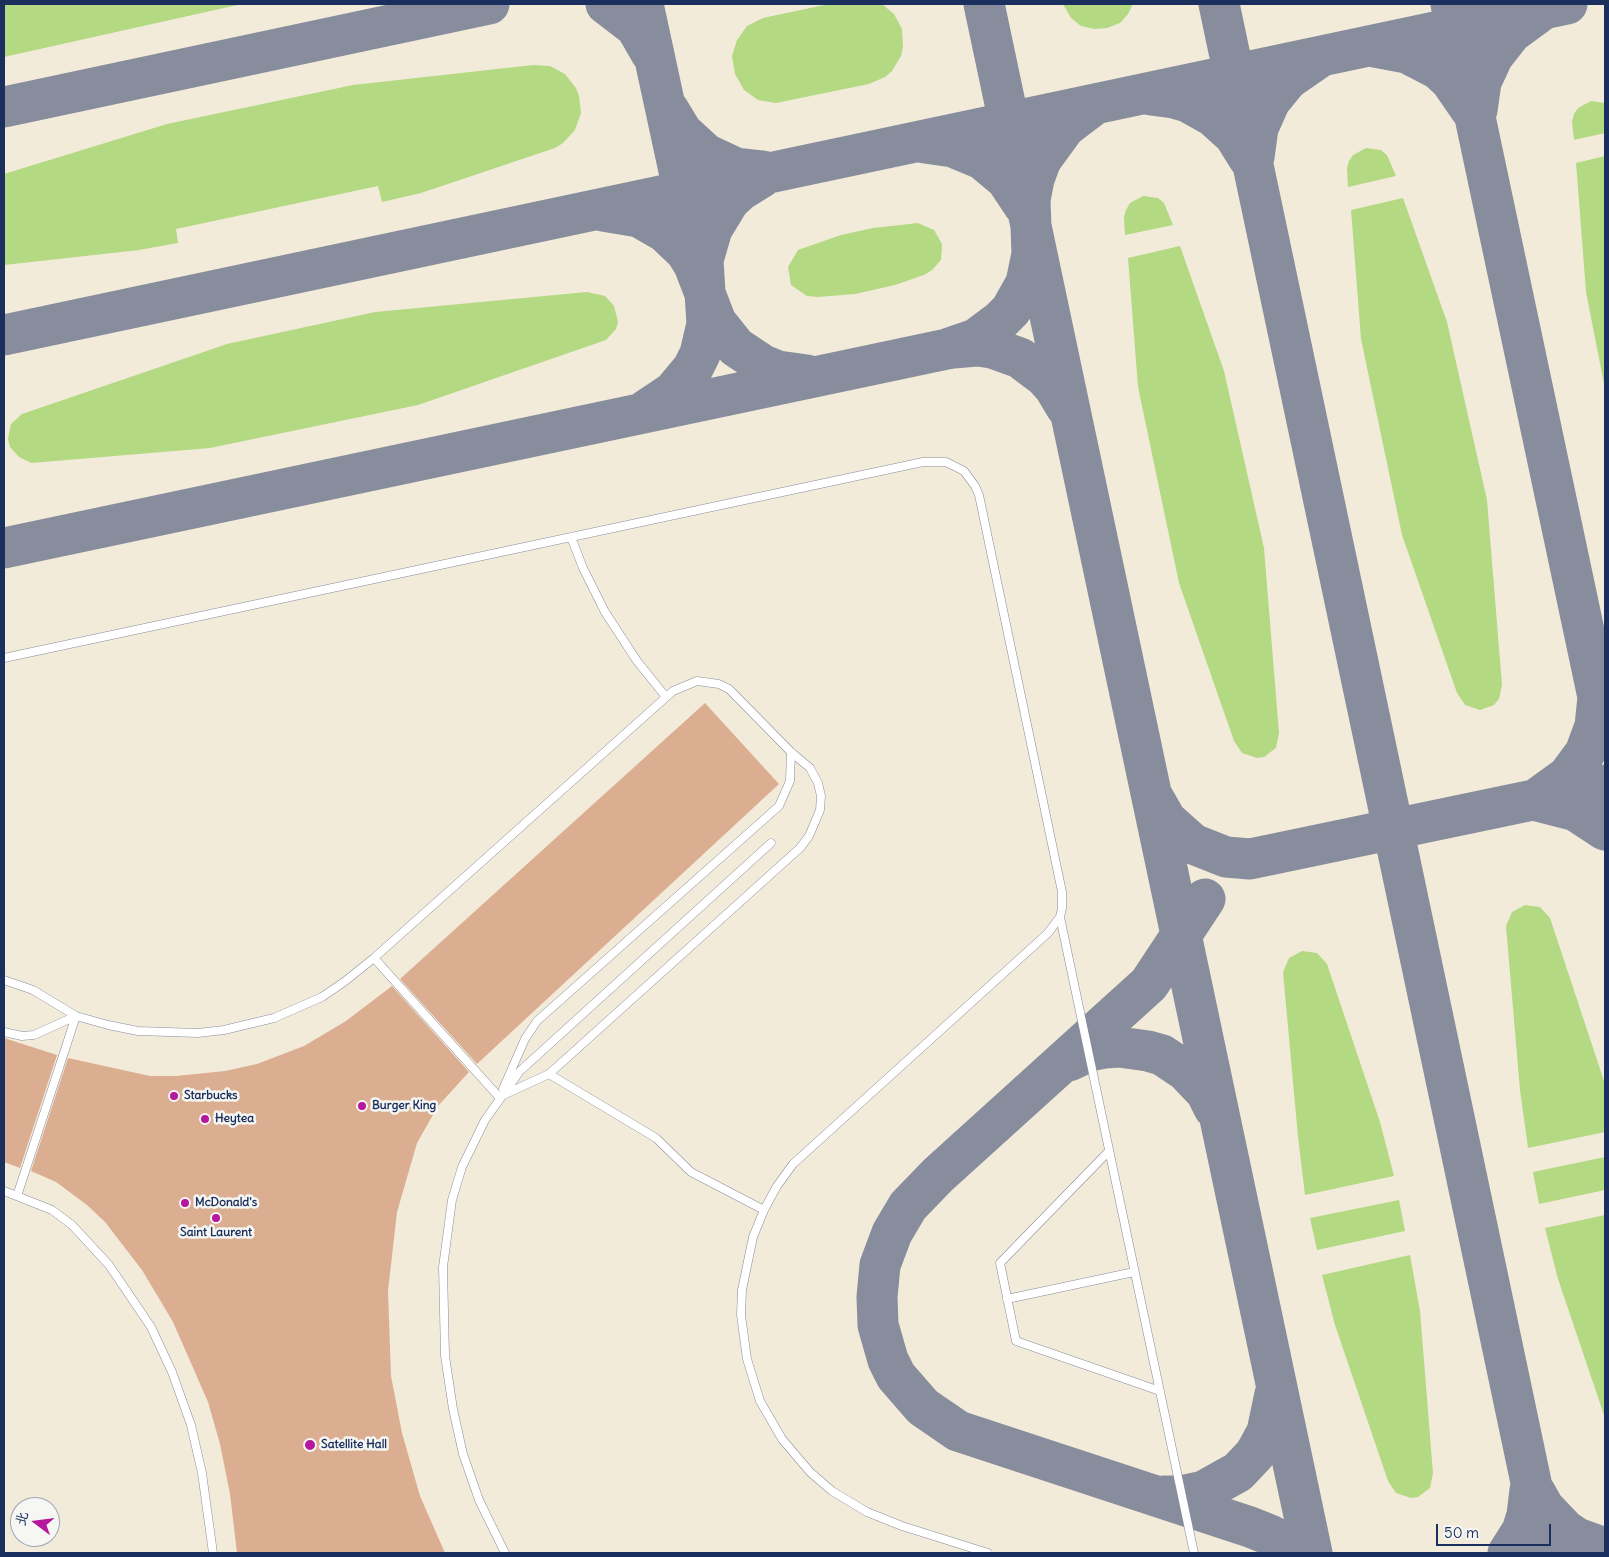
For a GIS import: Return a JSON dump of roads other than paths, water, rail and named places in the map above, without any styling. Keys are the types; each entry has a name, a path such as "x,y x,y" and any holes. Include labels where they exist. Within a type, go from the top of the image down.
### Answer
{"lane":[{"path":"4,658 923,462 946,462 964,471 975,486 979,496 1062,892 1060,917 1194,1553"},
{"path":"571,537 583,568 605,612 637,661 666,697"},
{"path":"4,980 33,990 76,1016 108,1026 138,1031 198,1033 224,1030 274,1018 300,1007 344,982 374,958 666,697 686,684 696,681 719,684 738,696 791,752 810,768 818,783 821,796 816,824 800,848 549,1074 499,1098"},
{"path":"499,1098 513,1064 537,1021 779,806 790,781 791,752"},
{"path":"505,1553 479,1500 463,1454 448,1374 442,1311 445,1244 456,1184 477,1134 499,1098 533,1058 770,844"},
{"path":"988,1553 884,1520 850,1503 810,1472 782,1438 760,1401 747,1359 741,1315 747,1263 764,1210 777,1186 793,1164 1048,933 1060,917"},
{"path":"374,958 499,1098"},
{"path":"4,1032 22,1036 34,1035 76,1016"},
{"path":"17,1196 76,1016"},
{"path":"549,1074 656,1138 691,1172 764,1210"},
{"path":"1108,1151 1000,1263 1016,1341 1160,1391"},
{"path":"4,1191 52,1210 84,1237 109,1265 150,1327 172,1372 191,1425 202,1473 213,1553"},
{"path":"1007,1299 1134,1272"}],"place":[{"name":"Starbucks","path":"174,1096"},
{"name":"Burger King","path":"362,1106"},
{"name":"Heytea","path":"205,1119"},
{"name":"McDonald's","path":"185,1203"},
{"name":"Saint Laurent","path":"216,1218"},
{"name":"Satellite Hall","path":"310,1445"}]}
